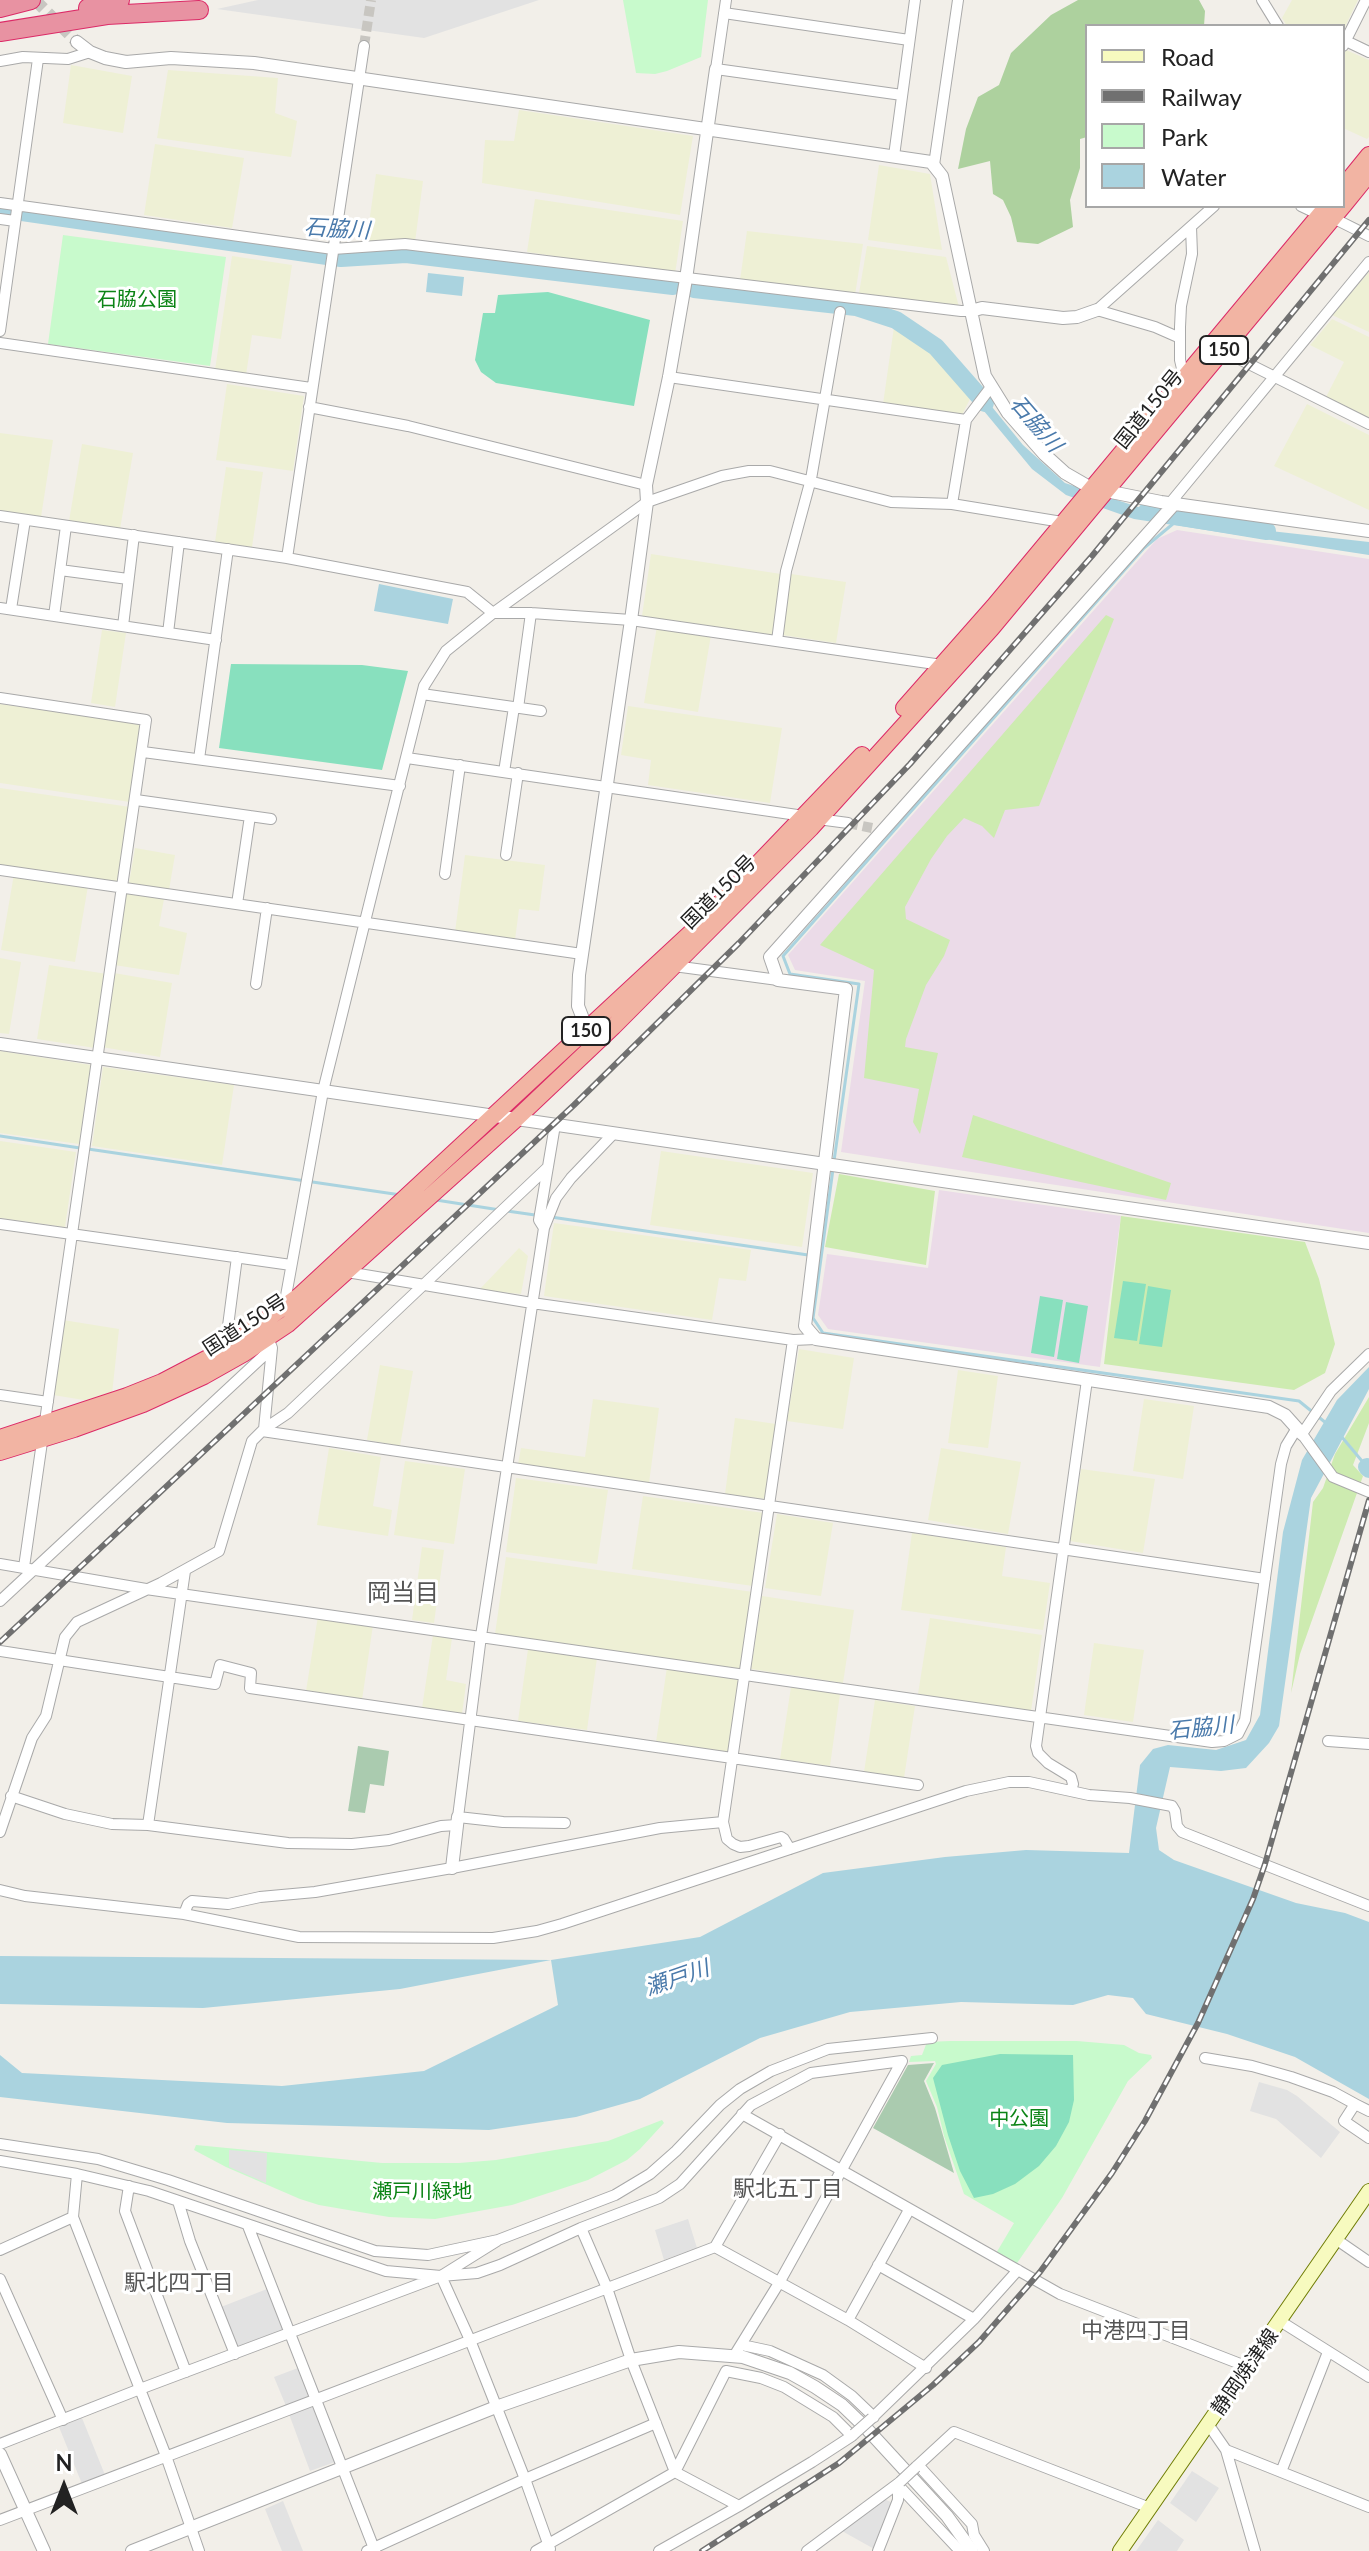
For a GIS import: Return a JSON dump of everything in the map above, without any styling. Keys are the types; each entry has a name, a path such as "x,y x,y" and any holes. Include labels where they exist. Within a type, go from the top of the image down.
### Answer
{"highway":[{"path":"0,8 31,0"},
{"path":"0,31 120,0"},
{"path":"0,31 107,15 199,10"},
{"path":"1345,185 1369,155"},
{"name":"国道150号","path":"1345,198 1369,174"},
{"name":"国道150号","path":"0,1438 44,1432 143,1404 270,1343 516,1119 699,925 811,817 855,762 994,606 1062,522 1094,495 1223,351 1333,210"},
{"name":"国道150号","path":"0,1452 162,1382 225,1349 284,1308 493,1116 674,966 991,629 1184,377 1333,210"}],"main road":[{"name":"静岡焼津線","path":"1120,2551 1369,2191"}],"street":[{"path":"591,1037 578,1006 582,954 631,620 647,502 646,485 686,279 726,0"},
{"path":"894,156 915,0"},
{"path":"934,165 958,0"},
{"path":"1262,0 1277,24"},
{"path":"1366,0 1345,44 1369,52"},
{"path":"724,13 909,40"},
{"path":"77,42 90,52 126,62 210,58 894,156 934,165 942,176 980,361 991,387 1008,413 1065,473 1094,495 1173,502 1369,531"},
{"path":"287,558 364,46"},
{"path":"0,61 23,57 68,59 90,52"},
{"path":"0,331 38,59"},
{"path":"716,69 902,95"},
{"path":"0,203 332,255 405,244 686,279 971,311 982,308 1063,318 1097,310 1212,208"},
{"path":"1333,210 1369,236"},
{"path":"0,219 15,221"},
{"path":"1184,377 1180,360 1181,306 1192,254 1191,227"},
{"path":"778,980 770,957 877,830 1173,502 1369,262"},
{"path":"1097,310 1155,327 1180,338"},
{"path":"777,641 786,571 811,479 840,312"},
{"path":"0,343 311,388"},
{"path":"1223,351 1369,424"},
{"path":"669,377 966,420"},
{"path":"952,504 966,420 991,387"},
{"path":"309,407 408,426 646,485"},
{"path":"284,1308 323,1091 424,686 446,651 493,613 647,502 722,476 770,471 811,479 891,502 952,504 1062,522"},
{"path":"0,516 287,558 467,592 493,613 631,620 942,665"},
{"path":"25,520 5,608 216,640"},
{"path":"54,616 66,526"},
{"path":"123,626 134,535"},
{"path":"168,633 179,542"},
{"path":"199,759 228,549"},
{"path":"60,570 128,579"},
{"path":"504,772 531,613"},
{"path":"422,694 541,711"},
{"path":"0,698 146,720 124,888 71,1235 29,1568"},
{"path":"143,752 400,786"},
{"path":"407,758 848,823"},
{"path":"445,874 460,765"},
{"path":"506,855 518,773"},
{"path":"136,800 271,819"},
{"path":"237,904 250,816"},
{"path":"0,870 582,954"},
{"path":"256,984 267,908"},
{"path":"674,966 846,989 805,1316 805,1326 816,1339"},
{"path":"0,1044 1369,1243"},
{"path":"544,1228 539,1220 555,1125"},
{"path":"452,1868 481,1636 544,1228 556,1198 614,1133"},
{"path":"0,1832 32,1738 46,1716 65,1637 77,1622 185,1571 219,1551 252,1441 288,1413 548,1167"},
{"path":"0,1224 291,1265"},
{"path":"225,1349 237,1257"},
{"path":"347,1272 532,1303 793,1340 816,1339 1269,1407 1285,1415 1333,1477 1369,1492"},
{"path":"790,1849 781,1837 740,1847 727,1839 723,1822 793,1340"},
{"path":"263,1430 270,1343"},
{"path":"0,1601 29,1568 270,1343"},
{"path":"0,1564 146,1589 1212,1742 1238,1734 1245,1720 1286,1446 1311,1421 1331,1391 1369,1354"},
{"path":"1071,1791 1071,1777 1048,1763 1038,1753 1036,1746 1087,1380"},
{"path":"0,1395 48,1402"},
{"path":"263,1430 1265,1579"},
{"path":"148,1825 185,1571"},
{"path":"0,1651 215,1684 220,1665 251,1673 250,1688 918,1785"},
{"path":"1328,1741 1369,1744"},
{"path":"0,1890 25,1896 184,1914 299,1937 493,1938 562,1924 966,1791 990,1785 1029,1782 1089,1795 1130,1798 1172,1806 1177,1826 1182,1832 1369,1906"},
{"path":"11,1796 65,1814 112,1824 148,1825 288,1843 352,1844 389,1840 458,1821 565,1823"},
{"path":"184,1914 192,1901 228,1904 260,1897 315,1892 660,1828 723,1822"},
{"path":"0,2144 73,2155 132,2169 375,2251 428,2255 498,2240 597,2204 634,2184 676,2151 720,2105 771,2071 828,2049 932,2038"},
{"path":"1205,2058 1291,2077 1333,2092 1369,2111"},
{"path":"0,2161 129,2186 386,2271 441,2276 477,2273 659,2198 680,2184 758,2100 811,2073 902,2061 779,2283 738,2350"},
{"path":"1355,2104 1344,2121 1369,2138"},
{"path":"742,2114 1060,2294 1248,2367"},
{"path":"0,2520 715,2247 780,2134"},
{"path":"77,2174 73,2217 166,2456 199,2551"},
{"path":"129,2186 125,2211 186,2372"},
{"path":"178,2201 190,2241 235,2354"},
{"path":"848,2320 909,2210"},
{"path":"0,2250 73,2217"},
{"path":"248,2226 372,2550 656,2423"},
{"path":"581,2228 607,2288 631,2360 675,2472 739,2506"},
{"path":"0,2444 441,2276 498,2240"},
{"path":"1337,2240 1369,2262"},
{"path":"715,2247 848,2320 926,2368"},
{"path":"878,2265 974,2319"},
{"path":"659,2551 739,2506 853,2435 926,2368 1018,2270"},
{"path":"441,2276 470,2340 549,2548"},
{"path":"0,2279 63,2420"},
{"path":"1280,2321 1369,2377"},
{"path":"738,2350 790,2373 842,2405 947,2516 972,2551"},
{"path":"132,2551 496,2407 631,2360 679,2352 770,2351 823,2375 852,2396 873,2418"},
{"path":"1281,2472 1328,2352"},
{"path":"536,2551 549,2548 675,2472 726,2371 761,2378 796,2393 833,2417 853,2435"},
{"path":"1208,2424 1226,2450 1255,2551"},
{"path":"807,2551 899,2484 954,2432 1150,2508"},
{"path":"1226,2450 1369,2507"},
{"path":"0,2454 44,2551"},
{"path":"917,2466 972,2524 974,2535 984,2551"},
{"path":"878,2551 898,2500 899,2484"},
{"path":"899,2484 960,2551"}],"shaded area":[{"path":"258,0 539,0 424,38 217,9"},
{"path":"1177,530 1369,559 1369,1233 841,1152 865,981 795,970 788,955 1157,539"},
{"path":"939,1190 1121,1216 1100,1367 828,1329 818,1315 827,1254 928,1268"},
{"path":"1259,2082 1297,2096 1340,2132 1321,2158 1276,2119 1250,2111"},
{"path":"229,2150 267,2153 266,2183 229,2167"},
{"path":"688,2219 697,2248 664,2260 655,2230"},
{"path":"267,2289 283,2330 236,2347 221,2307"},
{"path":"298,2368 309,2397 286,2406 274,2377"},
{"path":"314,2404 335,2462 310,2471 289,2414"},
{"path":"82,2418 105,2475 82,2484 59,2427"},
{"path":"1192,2471 1219,2488 1196,2522 1170,2503"},
{"path":"884,2499 893,2503 876,2550 842,2531"},
{"path":"283,2501 303,2551 282,2551 265,2509"},
{"path":"1158,2520 1184,2540 1177,2551 1136,2551"}],"green space":[{"path":"623,0 708,0 701,57 655,74 636,73"},
{"path":"1078,0 1199,0 1205,11 1204,24 1085,24 1085,138 1080,139 1080,168 1070,200 1073,227 1038,244 1017,242 1003,200 993,194 990,161 958,169 966,129 978,97 999,85 1011,53 1051,15"},
{"path":"1292,0 1358,0 1345,27 1345,24 1286,24 1282,18"},
{"path":"1345,51 1369,60 1367,139 1345,129"},
{"path":"71,65 132,76 123,133 63,123"},
{"path":"168,70 278,78 275,113 297,121 291,157 157,138"},
{"path":"519,110 693,136 680,215 482,183 485,140 514,141"},
{"path":"155,144 244,158 232,228 144,215"},
{"path":"879,165 930,174 942,250 868,240"},
{"path":"376,174 423,181 415,242 366,244"},
{"path":"535,199 683,221 675,274 527,252"},
{"path":"747,231 863,244 855,295 740,280"},
{"name":"石脇公園","path":"63,235 226,257 210,366 48,344"},
{"path":"867,246 946,257 959,307 859,293"},
{"path":"232,256 292,265 281,339 252,335 246,375 215,370"},
{"path":"1369,272 1369,332 1332,315"},
{"path":"548,292 650,320 634,406 496,383 481,372 475,360 483,313 495,313 498,295"},
{"path":"1332,319 1369,337 1369,419 1326,397 1344,362 1310,345"},
{"path":"894,327 918,340 952,374 970,399 962,415 883,404"},
{"path":"227,384 304,396 293,471 216,460"},
{"path":"1307,404 1369,435 1369,510 1274,466"},
{"path":"0,433 53,440 41,517 0,511"},
{"path":"82,444 133,453 120,529 69,521"},
{"path":"226,467 263,472 252,547 215,542"},
{"path":"651,554 781,574 773,635 642,616"},
{"path":"791,574 846,582 836,643 782,635"},
{"path":"1106,615 1114,619 1039,806 1005,810 994,838 982,826 964,818 931,859 905,907 906,919 950,940 926,985 906,1039 905,1047 938,1053 920,1134 913,1122 919,1089 864,1078 874,970 820,945"},
{"path":"657,626 711,635 698,712 644,703"},
{"path":"102,630 126,633 115,707 91,703"},
{"path":"231,664 362,665 408,671 382,770 219,748"},
{"path":"0,704 141,724 130,802 0,783"},
{"path":"628,706 782,728 770,803 648,785 651,760 621,755"},
{"path":"0,788 130,807 119,883 0,866"},
{"path":"135,848 175,855 169,890 129,883"},
{"path":"465,855 545,865 539,911 519,909 515,940 455,932"},
{"path":"14,874 88,886 75,962 1,950"},
{"path":"125,892 164,899 159,926 187,933 179,975 114,965"},
{"path":"0,958 21,962 9,1034 0,1033"},
{"path":"49,965 107,974 95,1048 37,1039"},
{"path":"114,973 172,983 160,1057 102,1047"},
{"path":"0,1051 91,1065 79,1144 0,1133"},
{"path":"103,1067 234,1085 222,1165 92,1146"},
{"path":"973,1115 1171,1183 1166,1200 962,1157"},
{"path":"0,1141 76,1152 65,1227 0,1218"},
{"path":"661,1151 813,1173 802,1247 650,1225"},
{"path":"839,1174 935,1191 926,1265 825,1247"},
{"path":"1121,1216 1305,1242 1319,1279 1335,1344 1325,1373 1294,1390 1104,1364"},
{"path":"554,1223 751,1250 746,1281 719,1278 712,1320 544,1296"},
{"path":"519,1248 528,1256 521,1294 479,1290"},
{"path":"1123,1281 1146,1284 1137,1341 1114,1338"},
{"path":"1148,1286 1171,1290 1162,1347 1139,1344"},
{"path":"1040,1296 1063,1300 1054,1357 1031,1353"},
{"path":"1066,1302 1088,1306 1079,1363 1057,1359"},
{"path":"63,1320 119,1329 112,1394 90,1401 53,1395"},
{"path":"799,1349 854,1358 843,1429 787,1421"},
{"path":"380,1365 413,1371 400,1446 367,1440"},
{"path":"958,1370 998,1376 988,1448 948,1443"},
{"path":"1369,1397 1369,1423 1353,1465 1363,1476 1300,1654 1291,1693 1313,1502 1323,1488 1335,1454"},
{"path":"593,1399 659,1408 649,1483 518,1464 521,1448 585,1457"},
{"path":"1144,1399 1194,1406 1183,1479 1133,1471"},
{"path":"735,1418 776,1424 766,1499 725,1494"},
{"path":"329,1448 381,1457 373,1506 392,1510 388,1536 317,1525"},
{"path":"941,1448 1021,1462 1008,1534 928,1520"},
{"path":"405,1461 465,1469 454,1544 394,1535"},
{"path":"1081,1469 1155,1479 1143,1553 1070,1541"},
{"path":"516,1478 608,1490 597,1564 506,1552"},
{"path":"643,1496 764,1513 753,1586 632,1569"},
{"path":"777,1514 833,1523 821,1596 765,1588"},
{"path":"912,1533 1006,1547 1002,1576 1050,1583 1043,1630 901,1610"},
{"path":"422,1547 444,1550 434,1623 412,1620"},
{"path":"506,1557 753,1592 742,1670 495,1634"},
{"path":"762,1596 854,1610 843,1683 751,1669"},
{"path":"318,1616 373,1625 362,1700 306,1691"},
{"path":"930,1618 1042,1635 1031,1711 918,1694"},
{"path":"433,1635 452,1638 446,1680 466,1684 462,1714 422,1708"},
{"path":"1094,1643 1144,1650 1133,1722 1084,1715"},
{"path":"528,1649 597,1658 587,1730 518,1721"},
{"path":"667,1667 741,1678 730,1753 656,1742"},
{"path":"791,1687 840,1694 830,1766 780,1759"},
{"path":"875,1700 915,1706 904,1778 864,1772"},
{"path":"358,1746 389,1751 384,1786 370,1784 365,1813 348,1811"},
{"name":"中公園","path":"1077,2041 1124,2045 1152,2058 1128,2081 1062,2198 1015,2266 995,2255 1014,2223 964,2194 926,2081 935,2061 909,2062 911,2056 922,2055 927,2042"},
{"path":"1000,2054 1073,2055 1074,2100 1069,2122 1056,2146 1039,2166 1015,2184 974,2198 960,2171 933,2078 942,2065"},
{"path":"934,2063 924,2081 954,2173 873,2128 908,2065"},
{"name":"瀬戸川緑地","path":"662,2120 664,2123 627,2160 588,2180 512,2205 435,2219 389,2217 319,2205 226,2167 194,2150 196,2145 382,2163 459,2163 496,2160 608,2141"}],"water":[{"path":"428,273 464,277 462,296 426,292"},
{"path":"971,381 1023,445 1065,483 1181,521 1369,542 1369,555 1134,519 1066,495 1032,469 969,393"},
{"path":"379,584 453,599 448,624 374,611"},
{"name":"瀬戸川","path":"1369,1367 1369,1389 1311,1498 1279,1726 1269,1743 1246,1768 1221,1771 1170,1767 1156,1828 1159,1850 1174,1860 1296,1903 1345,1913 1369,1922 1369,2099 1295,2057 1227,2034 1146,2014 1133,1998 1108,1995 1073,2005 961,2002 850,2012 760,2038 640,2099 576,2117 489,2130 227,2123 0,2097 0,2055 22,2073 282,2086 424,2071 558,2005 551,1960 700,1937 823,1873 1026,1850 1129,1853 1140,1765 1153,1749 1168,1745 1216,1750 1246,1740 1260,1715 1283,1532 1302,1460 1337,1400"},
{"path":"0,1956 551,1960 400,1989 203,2008 0,2004"}],"waterway":[{"name":"石脇川","path":"0,209 341,258 406,254 673,286"},
{"name":"石脇川","path":"694,289 856,307 896,320 936,347 985,403"},
{"name":"石脇川","path":"1147,511 1267,531"},
{"path":"834,1161 859,984 790,974 783,956 1144,548 1180,518"},
{"path":"0,1136 80,1148"},
{"path":"88,1149 401,1195"},
{"path":"833,1169 813,1318 823,1333 1299,1401 1326,1423"},
{"path":"436,1200 500,1210"},
{"path":"507,1211 535,1215"},
{"path":"551,1217 808,1255"},
{"path":"1341,1436 1367,1467"}],"tunnel":[{"path":"35,0 77,42"},
{"path":"364,46 371,0"},
{"path":"848,823 872,828"}],"railway":[{"path":"0,1642 574,1105 739,943 910,764 1092,556 1369,220"},
{"path":"702,2551 839,2463 933,2385 979,2342 1040,2272 1112,2173 1145,2121 1198,2023 1253,1899 1369,1500"}],"district":[{"name":"岡当目","path":"403,1593"},
{"name":"駅北五丁目","path":"788,2189"},
{"name":"駅北四丁目","path":"179,2283"},
{"name":"中港四丁目","path":"1136,2331"}]}
